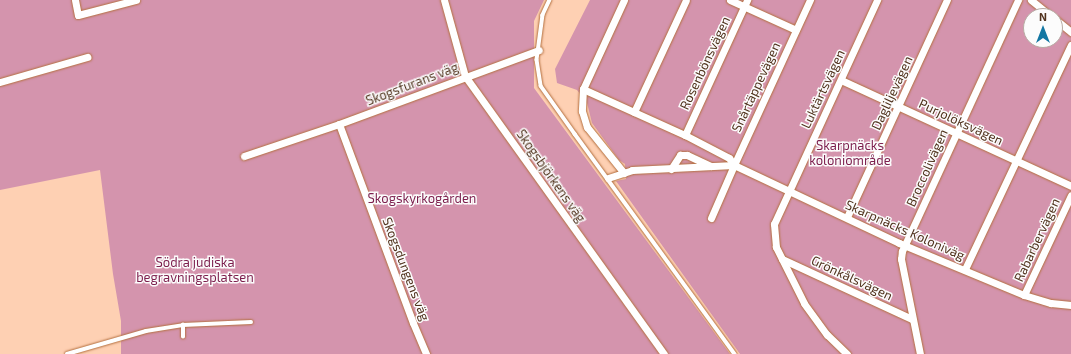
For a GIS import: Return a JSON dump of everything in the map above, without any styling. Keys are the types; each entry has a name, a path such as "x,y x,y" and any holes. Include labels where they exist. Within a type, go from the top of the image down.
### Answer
{"street":[{"path":"75,0 78,14 136,0"},
{"name":"Skogsbjörkens väg","path":"444,0 465,76 664,354"},
{"path":"624,0 583,89 582,111 587,127 624,173"},
{"path":"634,112 686,0"},
{"path":"730,0 746,3 796,30"},
{"name":"Snårtäppevägen","path":"734,165 810,0"},
{"name":"Luktärtsvägen","path":"847,354 827,335 804,303 776,247 774,224 788,190 878,0"},
{"name":"Dagliljevägen","path":"847,217 947,0"},
{"name":"Broccolivägen","path":"920,354 901,259 904,244 1018,0"},
{"path":"1031,0 1041,8"},
{"name":"Rosenbönsvägen","path":"684,135 746,3"},
{"path":"1063,26 1071,32"},
{"path":"965,269 1071,45"},
{"name":"Skogsfurans väg","path":"244,156 339,124 465,76 539,50"},
{"path":"0,82 87,57"},
{"name":"Purjolöksvägen","path":"841,80 1071,186"},
{"name":"Skarpnäcks Koloniväg","path":"583,89 684,135 729,158 734,165 904,244 1024,295 1051,303 1071,304"},
{"name":"Skogsdungens väg","path":"339,124 426,354"},
{"path":"671,169 680,155 687,155 713,167"},
{"path":"608,178 632,170 734,165 711,218"},
{"name":"Rabarbervägen","path":"1024,295 1071,195"},
{"name":"Grönkålsvägen","path":"782,260 912,319"}],"lane":[{"path":"550,0 543,15 537,60 541,86 735,354"},
{"path":"68,354 146,331 183,325 252,322"},
{"path":"183,325 183,337"}],"green space":[{"name":"Skogskyrkogården","path":"0,0 544,0 534,21 534,88 730,354 121,354 121,321 113,274 100,170 0,190"},
{"name":"Skarpnäcks koloniområde","path":"590,0 1071,0 1071,354 740,354 616,181 626,179 625,164 619,160 592,123 587,103 577,90 557,83 555,69"}],"park label":[{"name":"Södra judiska begravningsplatsen","path":"195,270"}]}
